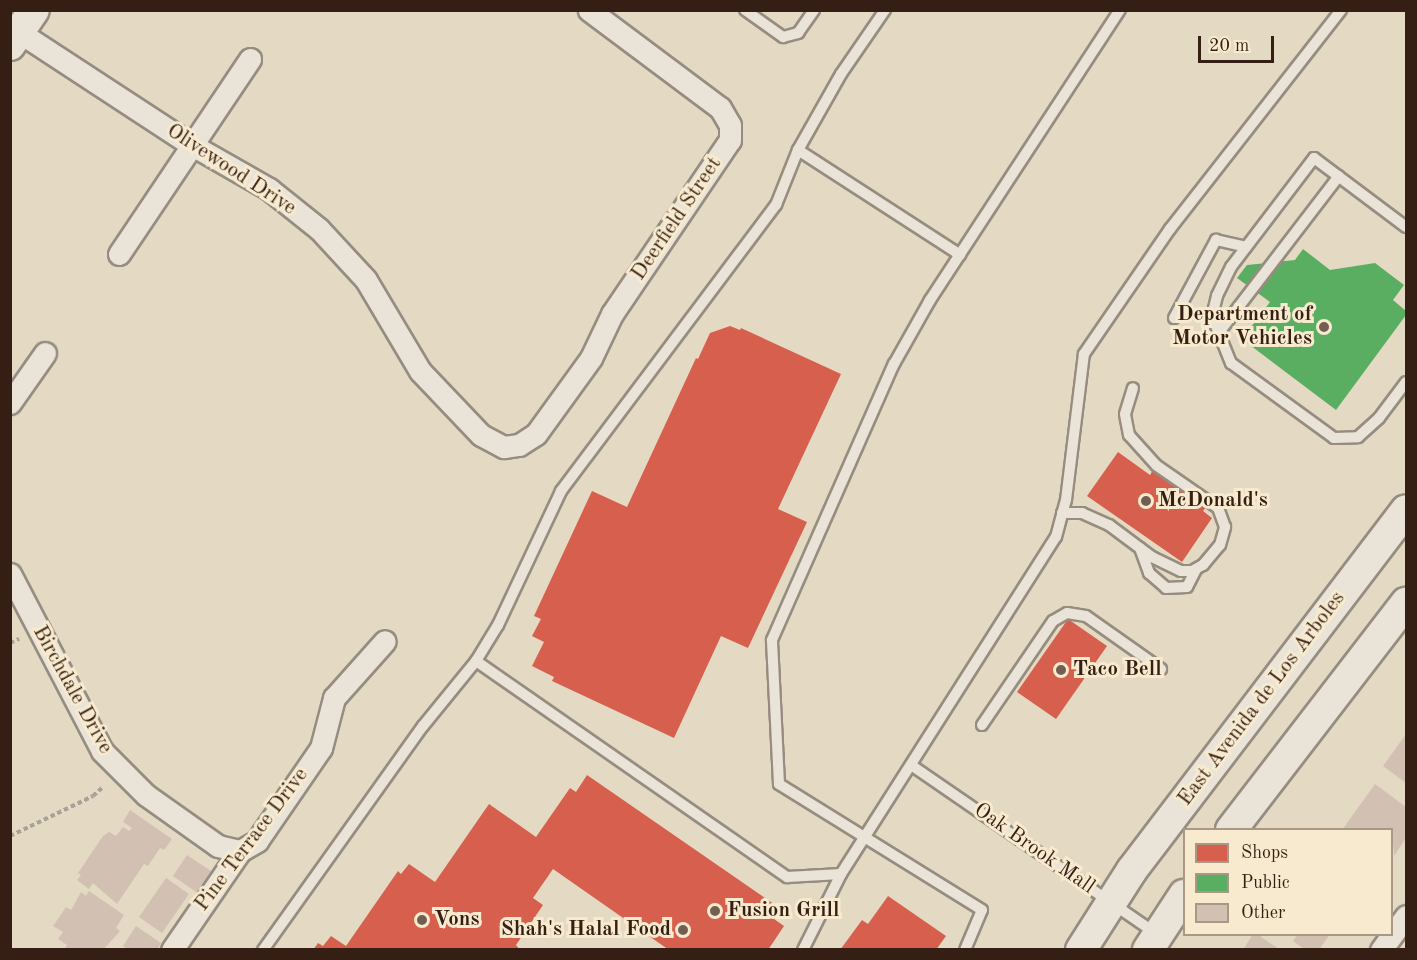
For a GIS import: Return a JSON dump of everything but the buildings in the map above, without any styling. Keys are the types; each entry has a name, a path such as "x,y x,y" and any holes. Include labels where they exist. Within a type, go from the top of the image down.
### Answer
{"main road":[{"name":"East Avenida de Los Arboles","path":"1081,950 1109,901 1407,510"},
{"path":"1233,828 1407,603"},
{"path":"1152,942 1183,898"}],"street":[{"name":"Deerfield Street","path":"504,447 519,445 536,434 591,358 612,314 730,141 730,125 720,108 589,10"},
{"name":"Olivewood Drive","path":"21,29 192,145 269,189 319,229 366,280 420,372 481,435 504,447"},
{"path":"119,254 250,58"},
{"path":"10,403 45,353"},
{"name":"Birchdale Drive","path":"10,574 84,722 120,773 218,846 240,851"},
{"name":"Pine Terrace Drive","path":"172,950 240,851 257,841 321,748 334,698 385,641"},
{"path":"1393,935 1407,916"},
{"path":"1382,950 1392,936"}],"lane":[{"path":"745,10 783,37 798,33 814,10"},
{"path":"263,950 423,726 476,661 498,625 561,491 776,205 798,150 841,74 885,10"},
{"path":"965,950 982,910 779,784 772,640 894,364 960,255 1120,10"},
{"path":"803,950 841,874 864,836 1056,537 1062,513 1084,354 1177,220 1341,10"},
{"path":"798,150 960,255"},
{"path":"1407,227 1314,158 1246,247 1217,296 1212,316 1217,335 1231,363 1334,438 1358,437 1379,418 1407,382"},
{"path":"1217,335 1339,177"},
{"path":"1174,318 1216,240 1246,247"},
{"path":"1133,388 1125,414 1129,435 1156,465 1218,508 1225,527 1220,544 1196,568 1187,587 1166,588 1149,573 1140,548"},
{"path":"1062,513 1082,513 1109,525 1140,548 1181,571 1196,568"},
{"path":"982,725 1053,621 1067,613 1086,616 1161,669"},
{"path":"476,661 787,877 841,874"},
{"name":"Oak Brook Mall","path":"911,765 1109,901 1152,942"}],"path":[{"path":"10,836 93,796 120,773"}],"place":[{"name":"Department of Motor Vehicles","path":"1324,327"},
{"name":"McDonald's","path":"1146,501"},
{"name":"Taco Bell","path":"1061,670"},
{"name":"Fusion Grill","path":"715,911"},
{"name":"Vons","path":"422,920"},
{"name":"Shah's Halal Food","path":"683,930"}]}
